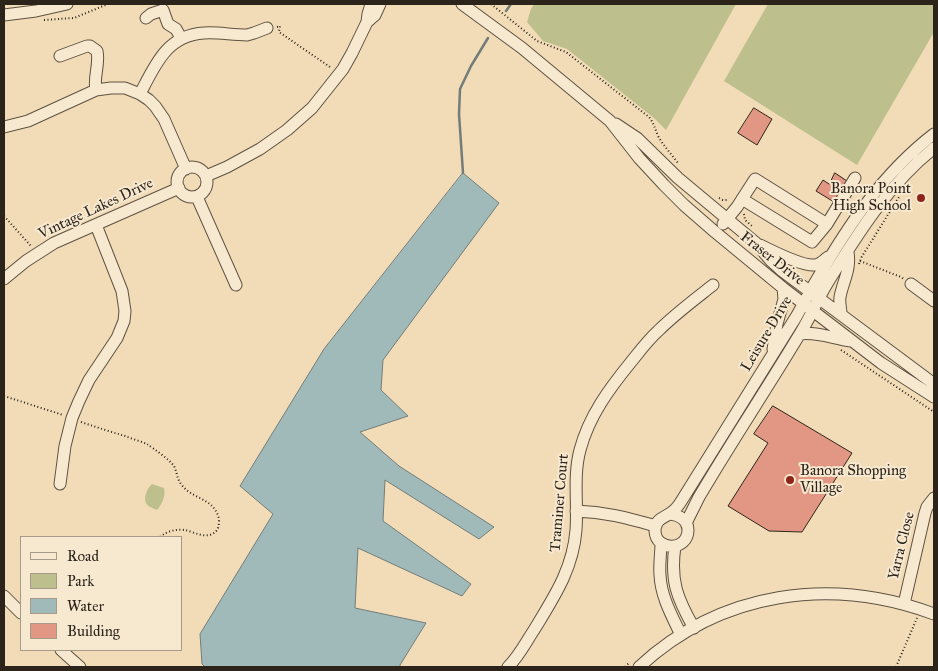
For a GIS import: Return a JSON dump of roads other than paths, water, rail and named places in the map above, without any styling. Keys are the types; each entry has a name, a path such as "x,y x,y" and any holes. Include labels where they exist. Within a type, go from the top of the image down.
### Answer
{"street":[{"path":"4,15 36,11 67,4"},
{"path":"206,176 228,167 260,149 306,114 343,69 367,22 371,4"},
{"path":"367,22 375,15 380,4"},
{"name":"Fraser Drive","path":"461,4 540,62 610,121 637,138 678,178 756,243 771,261 934,384"},
{"path":"477,14 483,4"},
{"path":"146,18 163,10 168,23 176,29 181,38"},
{"path":"140,94 163,53 181,38 203,33 247,35 267,28"},
{"path":"60,56 87,46 97,51 96,90"},
{"path":"4,127 28,121 96,90 124,88 140,94 149,100 160,112 186,169"},
{"name":"Fraser Drive","path":"610,121 639,158 664,185 715,232 783,288 881,363 934,397"},
{"name":"Leisure Drive","path":"675,546 680,544 686,537 688,528 686,523 693,507 813,311 815,294 833,253 859,212 886,178 913,151 934,134"},
{"name":"Leisure Drive","path":"656,526 661,518 670,514 682,500 804,303 815,294 848,252 888,193 913,166 934,148"},
{"path":"198,168 206,176 206,188 197,197 186,196 178,188 179,177 186,169 198,168"},
{"path":"742,199 812,242 827,224 855,178"},
{"path":"715,232 727,220 754,179 827,224"},
{"name":"Vintage Lakes Drive","path":"4,279 38,252 54,243 178,188"},
{"path":"197,197 236,286"},
{"path":"60,484 65,446 72,418 89,380 121,330 125,312 122,291 96,225"},
{"path":"756,243 808,265 820,264 833,253"},
{"path":"842,314 840,297 849,262 848,252"},
{"path":"910,284 934,301"},
{"name":"Traminer Court","path":"508,667 518,655 562,582 568,566 576,528 576,482 579,453 587,429 600,402 656,332 678,312 714,285"},
{"path":"773,353 777,324 784,300 783,288"},
{"path":"800,334 807,332 839,340 852,341"},
{"path":"726,431 734,426 752,397 763,394"},
{"path":"706,461 710,477"},
{"name":"Yarra Close","path":"904,604 925,514 927,507 934,498"},
{"path":"576,511 616,515 656,526 656,535 661,543 665,546 675,546 673,558 675,586 680,602 694,628"},
{"path":"670,514 679,516 686,523"},
{"path":"661,543 661,584 668,609 682,635"},
{"path":"634,665 658,652 694,628 733,610 761,601 792,595 850,594 904,604 934,614"},
{"path":"4,596 20,612"},
{"path":"62,651 80,667"}],"water":[{"path":"463,173 499,203 383,360 381,390 408,416 360,432 399,466 494,527 479,539 385,480 383,521 471,584 462,596 358,548 355,608 426,623 400,667 205,667 202,664 200,634 273,514 240,486 324,349"}],"waterway":[{"path":"506,11 511,4"},
{"path":"463,173 459,114 460,89 488,38"}],"place":[{"name":"Banora Point High School","path":"921,198"},
{"name":"Banora Shopping Village","path":"790,480"}]}
